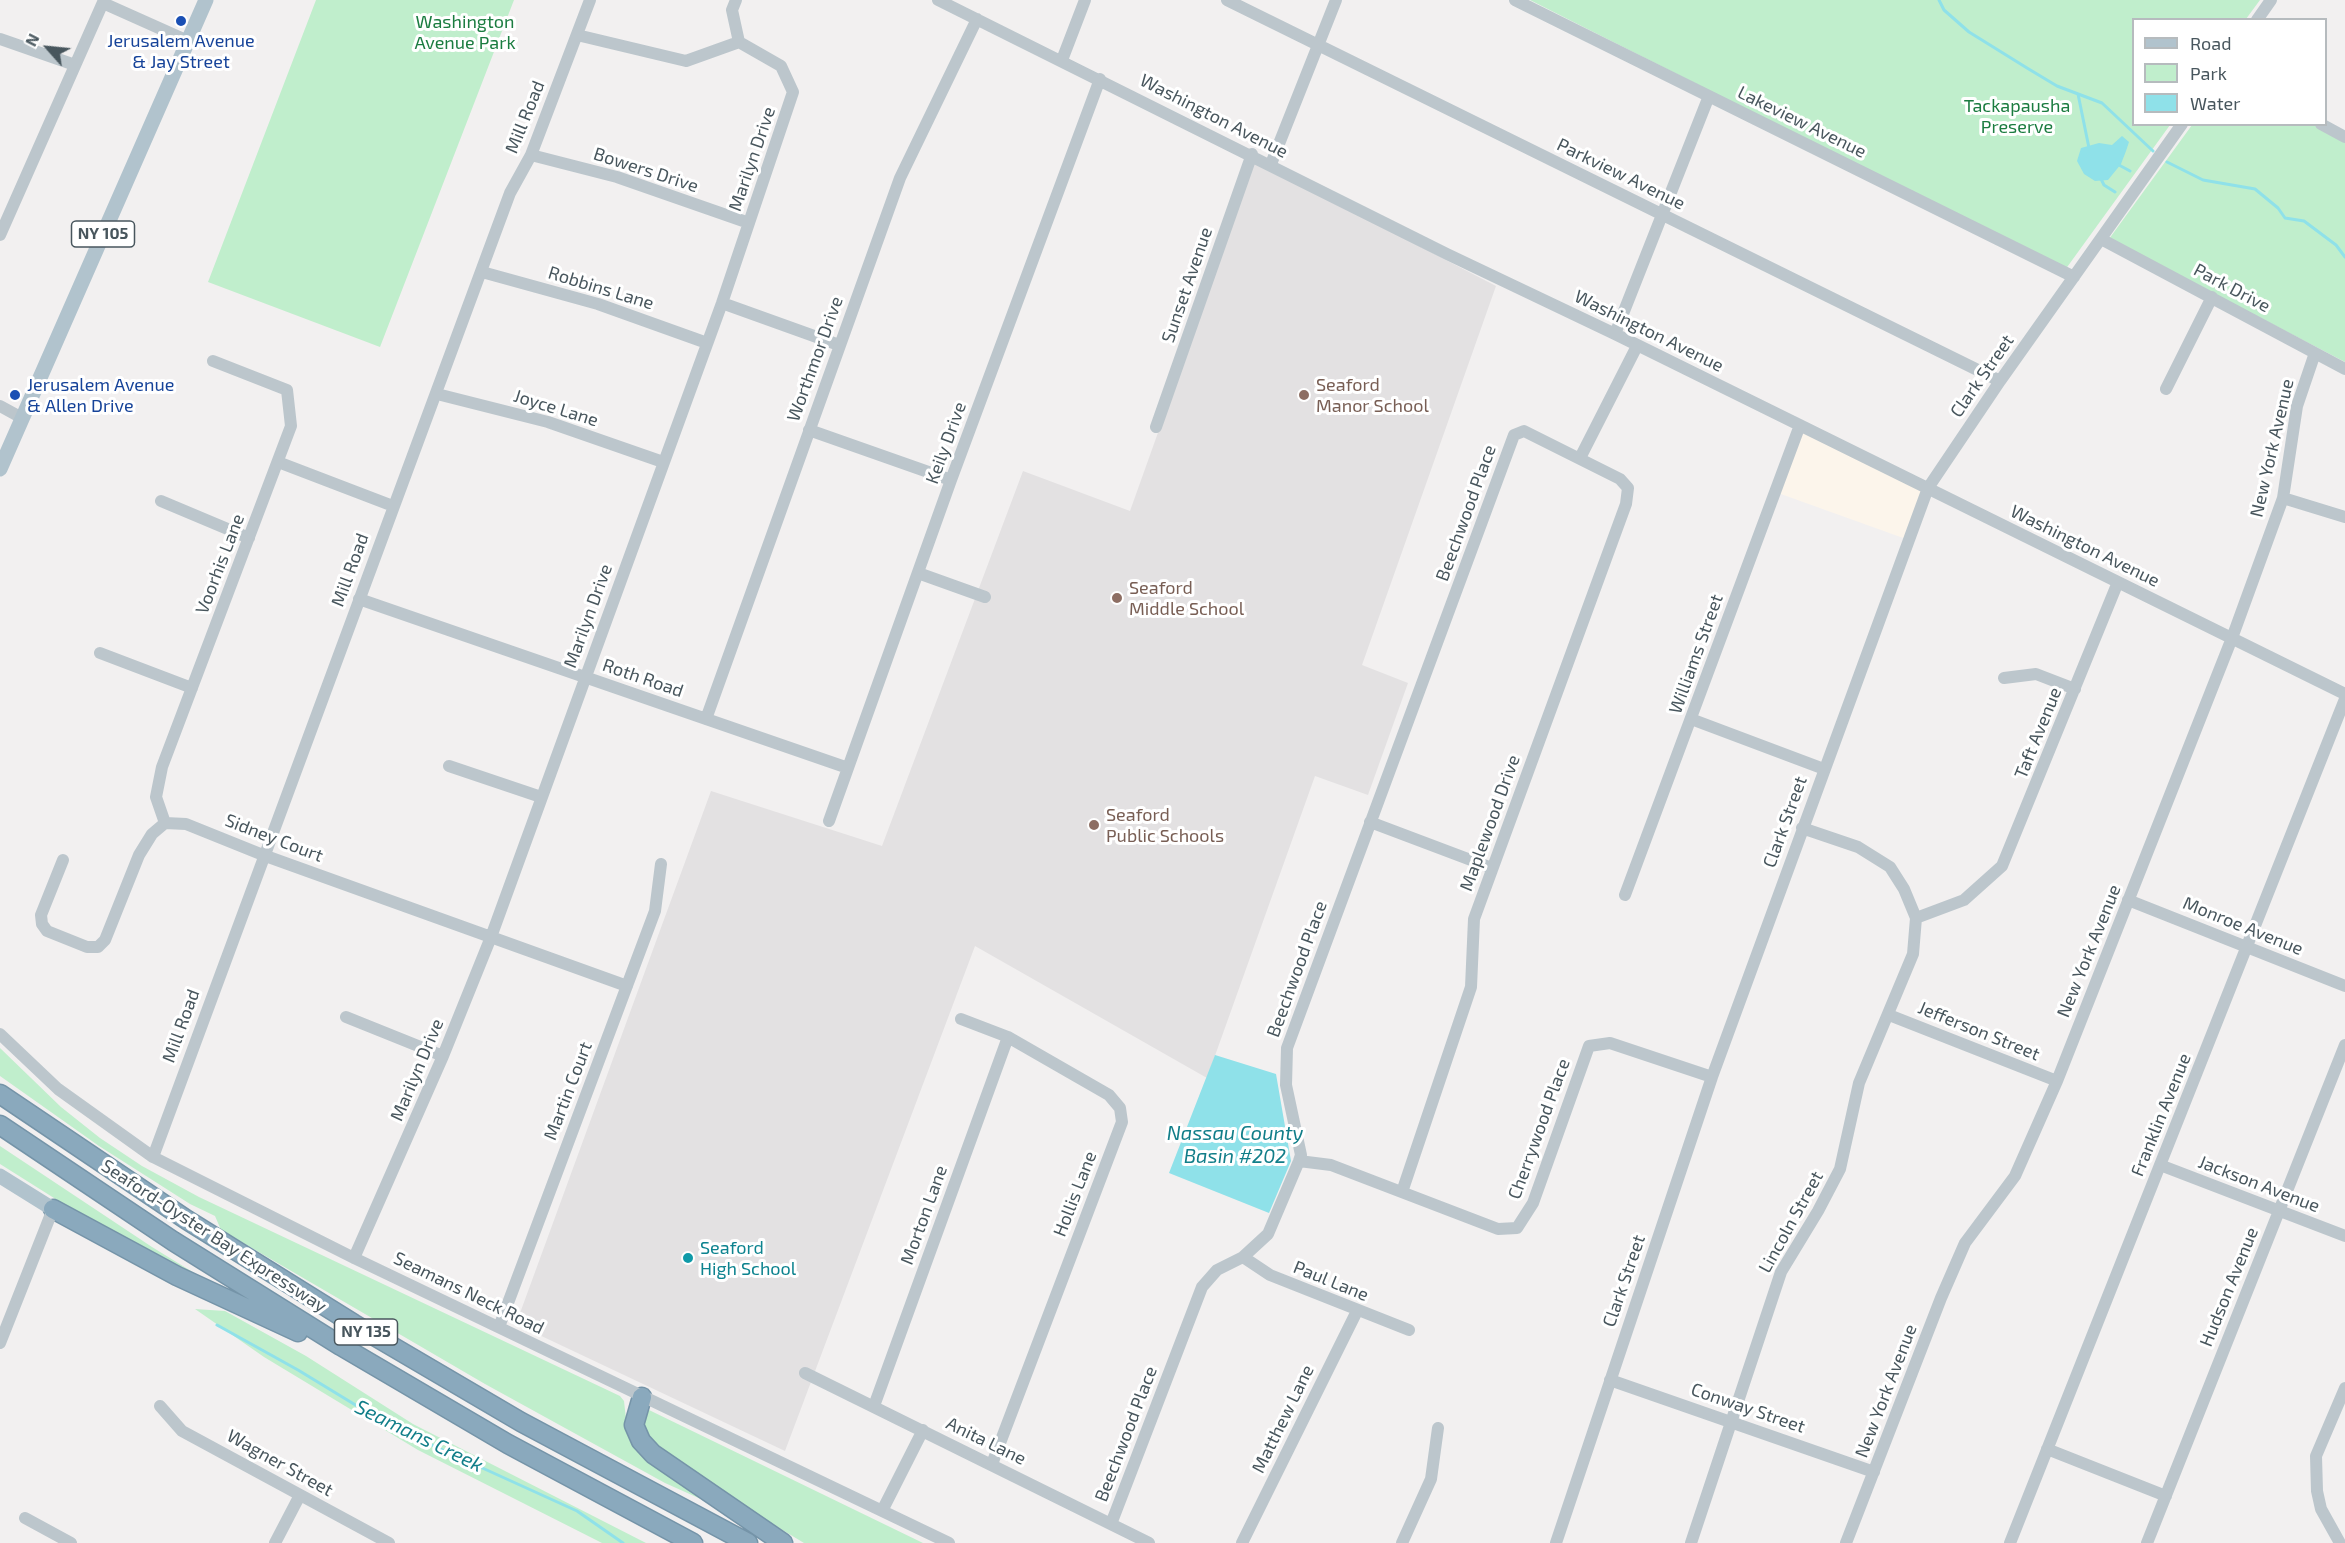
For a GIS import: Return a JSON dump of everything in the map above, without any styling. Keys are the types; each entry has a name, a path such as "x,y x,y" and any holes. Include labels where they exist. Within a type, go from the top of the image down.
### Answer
{"highway":[{"name":"Seaford-Oyster Bay Expressway","path":"0,1094 187,1220 354,1324 521,1422 748,1543"},
{"name":"Seaford-Oyster Bay Expressway","path":"0,1125 255,1294 508,1444 693,1543"},
{"path":"53,1209 177,1276 266,1316 422,1394"},
{"path":"642,1397 634,1425 641,1441 783,1543"}],"main road":[{"name":"NY 105","path":"0,469 206,0"},
{"path":"0,1176 53,1209"}],"street":[{"name":"Mill Road","path":"153,1157 510,193 531,155 590,0"},
{"path":"577,35 686,61 738,42 732,10 736,0"},
{"name":"Washington Avenue","path":"938,0 1252,154 1447,254 1615,334 2345,694"},
{"path":"1062,60 1085,0"},
{"name":"Parkview Avenue","path":"1227,0 2000,381"},
{"path":"1271,164 1336,0"},
{"name":"Lakeview Avenue","path":"1515,0 2073,277"},
{"path":"2258,18 2271,0"},
{"path":"0,235 4,214 104,2 188,41"},
{"name":"Worthmor Drive","path":"706,719 900,178 977,19"},
{"path":"0,39 75,65"},
{"name":"Marilyn Drive","path":"354,1258 444,1056 490,937 722,303 793,92 781,66 738,42"},
{"name":"Keily Drive","path":"829,821 951,480 1100,79"},
{"path":"1615,334 1709,96"},
{"name":"Clark Street","path":"1556,1543 1712,1077 1928,488 2000,381 2181,126"},
{"path":"2325,126 2345,137"},
{"name":"Sunset Avenue","path":"1156,427 1252,154"},
{"name":"Bowers Drive","path":"531,155 617,177 749,223"},
{"name":"Park Drive","path":"2101,239 2345,369"},
{"name":"Robbins Lane","path":"482,272 598,304 707,343"},
{"path":"2166,389 2212,297"},
{"path":"722,303 839,345"},
{"path":"1580,458 1637,346"},
{"name":"New York Avenue","path":"1846,1543 1941,1298 1965,1243 2016,1176 2056,1082 2232,638 2283,498 2297,406 2315,353"},
{"name":"Voorhis Lane","path":"165,823 156,797 162,766 291,426 286,390 213,361"},
{"name":"Joyce Lane","path":"437,394 548,422 663,462"},
{"path":"0,406 22,418"},
{"name":"Williams Street","path":"1625,895 1800,425"},
{"path":"809,430 951,480"},
{"name":"Beechwood Place","path":"1111,1524 1202,1287 1217,1270 1243,1257 1268,1234 1299,1161 1301,1155 1286,1084 1287,1048 1514,435 1524,431 1580,458"},
{"name":"Maplewood Drive","path":"1402,1192 1471,987 1474,920 1626,504 1628,488 1615,476 1580,458"},
{"path":"278,462 393,506"},
{"path":"2283,498 2345,517"},
{"path":"161,501 249,538"},
{"path":"918,573 985,597"},
{"name":"Taft Avenue","path":"1916,918 1964,900 2002,866 2118,582"},
{"name":"Roth Road","path":"359,599 848,768"},
{"path":"100,653 192,688"},
{"path":"2004,678 2036,674 2075,689"},
{"name":"Franklin Avenue","path":"2010,1543 2345,699"},
{"path":"1691,719 1824,768"},
{"path":"448,766 541,797"},
{"path":"1370,822 1492,868"},
{"path":"63,860 41,915 42,924 47,931 87,947 98,946 105,940 139,855 152,834 165,823"},
{"name":"Sidney Court","path":"165,823 186,824 263,855 627,986"},
{"name":"Lincoln Street","path":"1691,1543 1781,1272 1840,1169 1859,1083 1913,954 1916,918 1905,889 1890,867 1858,846 1802,828"},
{"name":"Martin Court","path":"499,1327 655,911 661,864"},
{"name":"Monroe Avenue","path":"2128,900 2345,986"},
{"name":"Jefferson Street","path":"1889,1015 2056,1082"},
{"path":"346,1017 444,1056"},
{"name":"Hollis Lane","path":"961,1019 1008,1037 1109,1095 1119,1107 1122,1122 992,1464"},
{"name":"Seamans Neck Road","path":"0,1034 58,1089 153,1157 354,1258 949,1543"},
{"name":"Morton Lane","path":"874,1406 1008,1037"},
{"name":"Cherrywood Place","path":"1299,1161 1331,1165 1498,1229 1517,1228 1533,1203 1589,1046 1610,1043 1712,1077"},
{"name":"Hudson Avenue","path":"2147,1543 2345,1045"},
{"name":"Jackson Avenue","path":"2160,1165 2345,1236"},
{"path":"0,1343 53,1209"},
{"name":"Paul Lane","path":"1243,1257 1270,1275 1409,1330"},
{"name":"Matthew Lane","path":"1242,1543 1357,1311"},
{"name":"Anita Lane","path":"805,1373 1149,1543"},
{"name":"Conway Street","path":"1610,1380 1732,1420 1874,1472"},
{"path":"2340,1543 2320,1509 2316,1456 2345,1388"},
{"name":"Wagner Street","path":"160,1406 182,1431 389,1543"},
{"path":"1402,1543 1431,1479 1438,1428"},
{"path":"882,1511 923,1431"},
{"path":"2047,1449 2166,1496"},
{"path":"275,1543 300,1495"},
{"path":"25,1518 71,1543"}],"shaded area":[{"name":"Seaford Public Schools","path":"1255,161 1496,286 1362,665 1408,683 1368,795 1315,776 1207,1078 975,946 785,1451 516,1324 711,791 882,846 1023,471 1130,511"},
{"path":"1802,428 1924,489 1906,539 1778,493"}],"green space":[{"name":"Washington Avenue Park","path":"316,0 514,0 380,347 208,282"},
{"name":"Tackapausha Preserve","path":"1530,0 2260,0 2247,18 2132,18 2132,126 2169,126 2065,270"},
{"path":"2191,126 2319,126 2345,140 2345,362 2109,239"},
{"path":"0,1048 61,1107 100,1138 142,1166 199,1197 620,1396 624,1401 627,1428 711,1500 703,1500 665,1483 485,1384 221,1230 215,1216 190,1204 99,1146 0,1076"},
{"path":"0,1146 204,1279 60,1208 54,1198 0,1164"},
{"path":"195,1309 225,1311 306,1356 413,1424 646,1543 602,1543 418,1450 264,1357"},
{"path":"643,1410 649,1410 923,1543 804,1543 728,1497 647,1443 638,1414"}],"water":[{"path":"2122,136 2129,142 2121,164 2108,180 2095,181 2084,174 2077,161 2081,148 2099,143 2112,145"},
{"name":"Nassau County Basin #202","path":"1215,1055 1276,1074 1291,1161 1269,1213 1169,1173"}],"waterway":[{"path":"1939,0 1944,10 1969,32 2057,86 2102,103 2153,151"},
{"path":"2078,94 2089,148"},
{"path":"2167,162 2203,180 2255,189 2278,208 2285,218 2304,221 2336,245 2345,257"},
{"path":"2119,165 2130,171"},
{"path":"2101,179 2104,185 2115,192"},
{"name":"Seamans Creek","path":"217,1325 298,1370 390,1426 577,1511 623,1543"}],"place":[{"name":"Jerusalem Avenue & Jay Street","path":"181,21"},
{"name":"Jerusalem Avenue & Allen Drive","path":"15,395"},
{"name":"Seaford Manor School","path":"1304,395"},
{"name":"Seaford Middle School","path":"1117,598"},
{"name":"Seaford Public Schools","path":"1094,825"},
{"name":"Seaford High School","path":"688,1258"}]}
